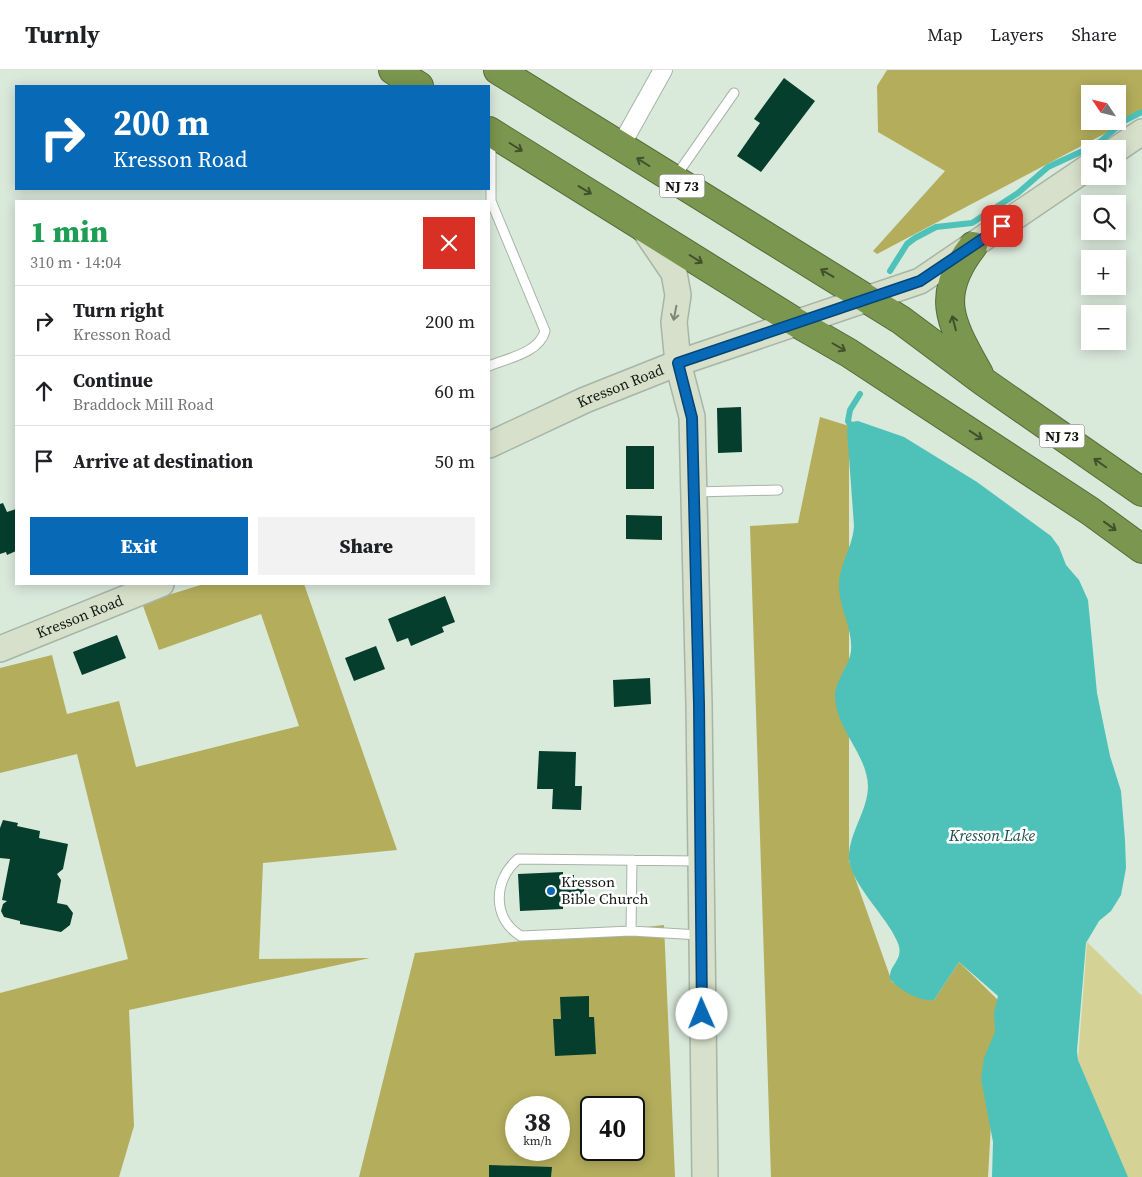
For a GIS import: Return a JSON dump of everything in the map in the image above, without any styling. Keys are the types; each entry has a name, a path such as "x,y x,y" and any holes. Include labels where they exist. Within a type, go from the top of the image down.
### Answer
{"highway":[{"path":"393,70 417,85"},
{"name":"NJ 73","path":"498,70 672,180 869,298 984,382 1142,492"},
{"path":"490,131 640,223 796,323 849,354 1090,511 1142,548"},
{"path":"973,246 958,264 952,279 950,306 954,328 984,382"}],"street":[{"path":"620,147 662,70"},
{"path":"1126,142 1142,132"},
{"name":"Kresson Road","path":"490,445 585,400 678,363 920,281 1081,172"},
{"path":"640,223 674,273 678,295 674,322 678,363 692,418 692,493 699,704 705,1177"},
{"name":"Kresson Road","path":"0,649 159,585"}],"lane":[{"path":"672,180 734,93"},
{"path":"490,131 490,201 544,331 541,341 534,348 490,366"},
{"path":"692,493 778,490"},
{"path":"700,861 518,859 503,877 499,897 505,920 521,936 631,931 701,935"},
{"path":"631,931 632,860"}],"shaded area":[{"path":"887,70 1142,70 1142,114 1126,122 1126,85 1081,85 1081,130 1112,130 1093,140 1081,140 1081,146 877,254 873,251 945,171 878,132 877,86"},
{"path":"820,417 849,426 849,861 892,982 934,1000 959,962 998,1000 988,1177 771,1177 750,526 798,523"},
{"path":"201,585 304,585 397,850 263,863 259,959 370,958 129,1010 134,1126 119,1177 0,1177 0,993 128,959 77,754 0,773 0,668 52,655 67,714 119,701 136,767 299,726 261,614 159,650 142,603"},
{"path":"664,925 675,1177 359,1177 415,953"},
{"path":"1087,942 1142,996 1142,1177 1127,1177 1078,1060"}],"water":[{"name":"Kresson Lake","path":"858,421 904,437 977,482 1051,536 1059,547 1066,565 1079,580 1088,600 1097,693 1110,756 1121,791 1126,868 1121,895 1111,911 1099,921 1086,943 1077,1051 1078,1060 1128,1177 992,1177 993,1142 981,1079 984,1058 995,1032 994,1013 998,996 959,962 934,1000 922,999 910,994 890,979 890,974 899,953 897,941 886,922 862,890 851,869 849,859 852,841 865,804 868,786 863,763 840,720 835,697 837,685 848,663 851,651 850,635 840,596 839,580 854,526 847,430 851,422"}],"building":[{"path":"784,78 815,101 761,172 737,156 760,123 754,119"},
{"path":"741,407 742,452 718,453 717,408"},
{"path":"626,446 654,446 654,489 626,489"},
{"path":"3,503 7,512 15,509 15,551 7,555 6,552 0,554 0,504"},
{"path":"626,515 662,516 662,540 626,539"},
{"path":"445,596 455,622 442,627 444,632 411,646 408,638 397,642 388,619"},
{"path":"117,635 126,658 82,675 73,652"},
{"path":"376,646 385,669 354,681 345,658"},
{"path":"650,678 651,704 614,707 613,680"},
{"path":"539,751 576,752 575,786 582,786 581,810 552,809 553,789 537,789"},
{"path":"3,820 18,823 17,826 40,831 39,838 68,844 63,869 57,874 61,880 57,903 67,905 73,913 70,925 61,932 20,924 20,921 4,917 1,911 3,904 7,901 2,900 10,859 0,858 0,828"},
{"name":"Kresson Bible Church","path":"563,872 563,875 574,875 574,884 584,883 584,897 574,898 574,906 563,906 563,909 520,911 518,874"},
{"path":"589,996 589,1017 594,1017 596,1054 555,1056 553,1019 561,1019 560,997"},
{"path":"489,1165 552,1167 551,1177 489,1177"}],"waterway":[{"path":"890,271 907,244 915,238 936,227 972,223 1018,193 1048,167 1101,141 1124,121 1142,112"},
{"path":"854,432 848,421 850,410 860,394"}],"place":[{"name":"Kresson Bible Church","path":"551,891"}],"route":[{"path":"702,1014 699,704 692,493 692,418 678,363 920,281 1002,226"}]}
